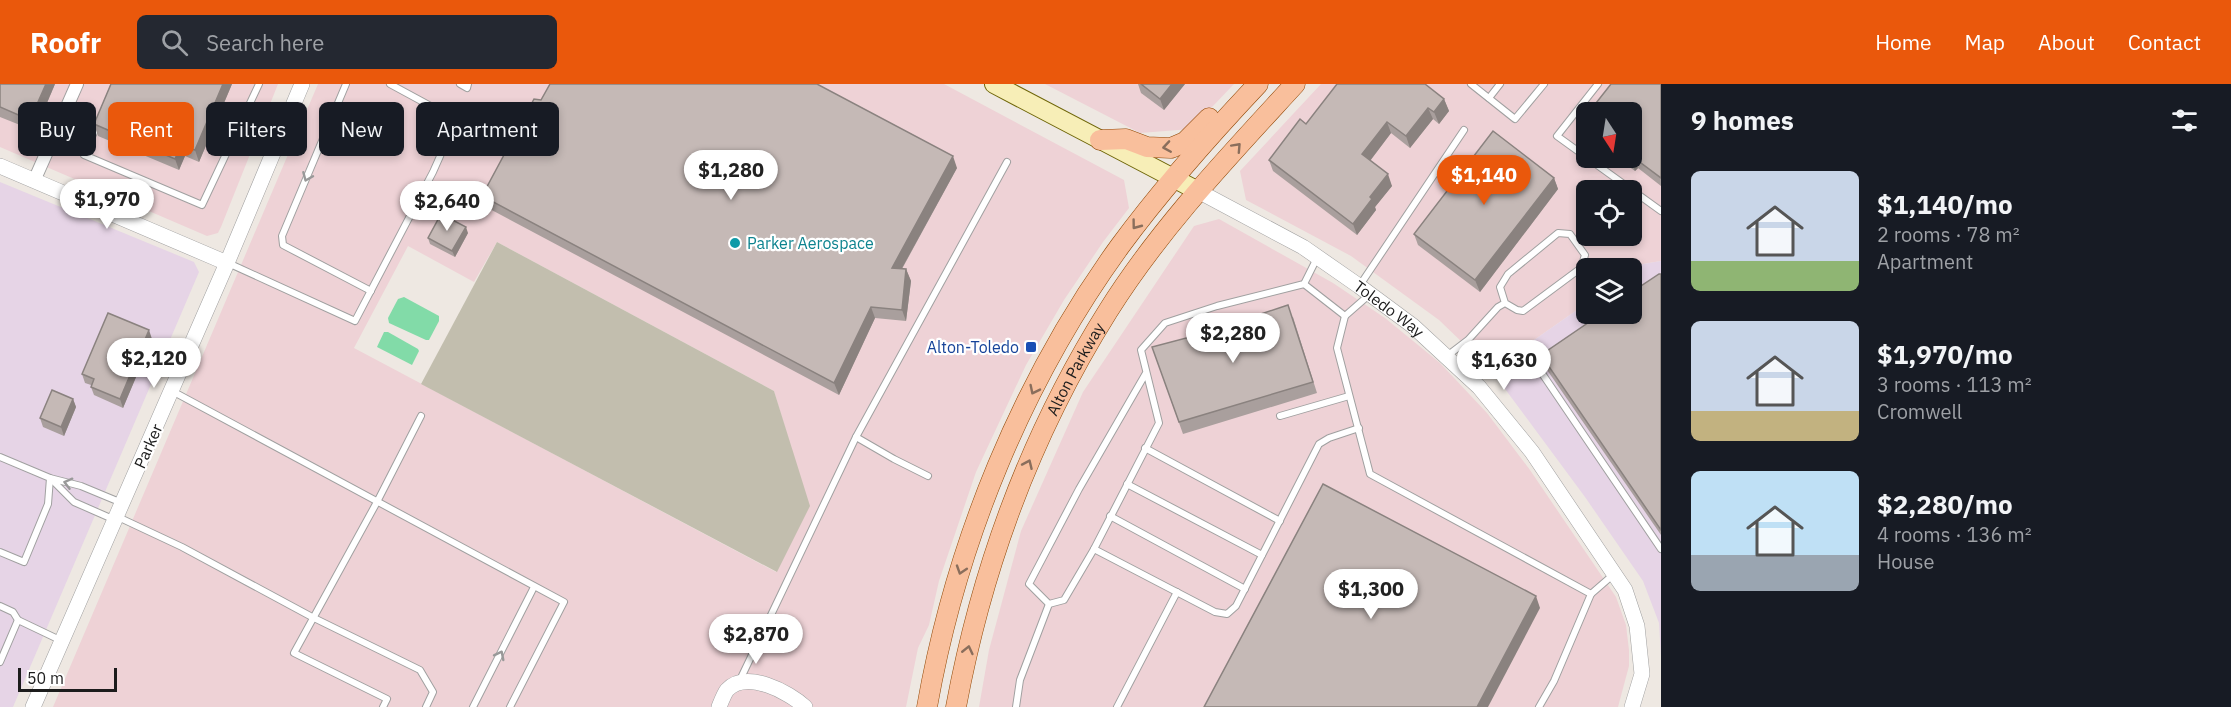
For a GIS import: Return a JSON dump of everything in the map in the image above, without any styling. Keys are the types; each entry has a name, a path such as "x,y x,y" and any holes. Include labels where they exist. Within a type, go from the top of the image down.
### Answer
{"main road":[{"name":"Toledo Way","path":"994,84 1198,191"},
{"path":"1100,140 1126,139 1159,149 1171,148 1185,142 1242,84"},
{"name":"Alton Parkway","path":"927,707 954,591 986,495 1006,447 1045,367 1119,247 1173,179 1258,84"},
{"name":"Alton Parkway","path":"956,707 974,625 1014,496 1071,375 1108,310 1151,250 1198,191 1295,84"}],"street":[{"path":"34,181 77,84"},
{"name":"Parker","path":"33,707 228,263 302,84"},
{"path":"0,166 228,263"},
{"name":"Toledo Way","path":"1198,191 1317,257 1365,290 1413,326 1479,387 1532,452 1625,590 1637,627 1642,674 1632,707"},
{"path":"718,707 728,689 739,682 751,681 773,687 805,707"}],"lane":[{"path":"101,114 84,155 202,205 259,84"},
{"path":"346,84 282,236 284,245 371,291"},
{"path":"228,263 355,321 433,172 441,154 449,116 390,84"},
{"path":"460,84 467,88 468,84"},
{"path":"1471,84 1515,119 1544,84"},
{"path":"1489,98 1500,84"},
{"path":"1598,84 1557,136 1661,211"},
{"path":"1464,130 1365,290 1345,316 1337,348 1370,474 1591,594"},
{"path":"739,682 856,437 1007,162"},
{"path":"1558,233 1570,234 1585,255 1581,268 1523,311 1505,303 1500,287 1508,274 1558,233"},
{"path":"1304,284 1317,257"},
{"path":"1304,284 1345,316"},
{"path":"1049,604 1064,600 1094,549 1158,423 1141,350 1164,323 1217,306 1304,284"},
{"path":"1446,356 1468,340 1498,307 1505,303"},
{"path":"1556,353 1538,366 1661,549"},
{"path":"1049,604 1029,584 1079,489 1146,373"},
{"path":"172,391 564,602 510,707"},
{"path":"1280,416 1349,396"},
{"path":"383,707 387,699 294,653 421,416"},
{"path":"1094,549 1215,612 1227,614 1236,606 1319,444 1329,438 1359,428"},
{"path":"856,437 928,476"},
{"path":"1145,448 1280,521"},
{"path":"0,457 50,478 81,486 118,513 312,618 420,670 433,692 426,707"},
{"path":"50,478 74,502 118,513"},
{"path":"0,552 24,562 48,504 50,478"},
{"path":"1127,484 1262,555"},
{"path":"1110,516 1245,589"},
{"path":"1539,707 1554,681 1591,594 1614,574"},
{"path":"473,707 534,587"},
{"path":"1117,707 1177,592"},
{"path":"1016,707 1020,680 1049,604"},
{"path":"0,606 13,612 18,620 63,641"},
{"path":"0,662 18,620"}],"shaded area":[{"path":"0,84 278,84 271,102 206,102 206,156 249,156 218,233 207,236 21,156 96,156 96,102 18,102 18,155 0,147"},
{"path":"318,84 944,84 1124,180 1129,208 1064,300 1026,365 976,472 939,581 929,625 918,648 906,707 53,707 287,156 307,156 307,110","holes":["497,242 774,391 789,441 776,572 354,348 408,246 474,282"]},
{"path":"1045,84 1234,84 1191,129 1140,133"},
{"path":"1321,84 1661,84 1661,261 1642,265 1642,258 1576,258 1576,311 1491,370 1439,320 1351,256 1246,200 1240,171"},
{"path":"0,182 194,262 199,272 13,707 0,707"},
{"path":"1219,219 1333,283 1385,318 1440,363 1487,413 1530,470 1616,597 1626,625 1629,650 1629,666 1618,707 979,707 989,650 1021,531 1083,392 1194,226"},
{"path":"497,242 774,391 810,506 777,572 421,384"},
{"path":"1661,261 1661,657 1659,623 1643,581 1585,497 1491,370 1576,311 1576,324 1642,324 1643,264"}],"green space":[{"path":"404,297 439,316 439,321 429,340 389,323 388,318 398,299"},
{"path":"384,332 418,349 412,365 377,347"}],"building":[{"path":"0,84 46,84 38,102 18,102 18,115 0,107"},
{"path":"111,84 223,84 215,102 206,102 206,124 195,150 194,102 108,102 108,130 96,125 96,119"},
{"name":"Parker Aerospace","path":"550,84 817,84 953,156 892,268 906,269 902,310 871,307 834,383 482,196 503,156 559,156 559,102 532,102 534,99 541,100"},
{"path":"1141,84 1172,84 1160,99"},
{"path":"1337,84 1425,84 1444,99 1434,112 1428,108 1406,136 1387,122 1362,154 1388,174 1353,224 1269,160 1300,119 1306,124"},
{"path":"1611,84 1661,84 1661,178 1642,164 1642,102 1597,102"},
{"path":"1493,131 1554,178 1475,280 1414,234"},
{"path":"441,214 466,227 452,251 428,238"},
{"path":"1661,274 1661,530 1541,355 1586,324 1642,324 1642,285"},
{"path":"1288,305 1313,382 1179,422 1152,347 1194,336 1193,331 1220,323 1222,327"},
{"path":"108,313 149,330 120,399 91,387 94,379 82,374"},
{"path":"52,390 73,399 61,427 40,418"},
{"path":"1323,484 1536,596 1477,707 1204,707"}],"place":[{"name":"Parker Aerospace","path":"735,243"},
{"name":"Alton-Toledo","path":"1031,347"}]}
